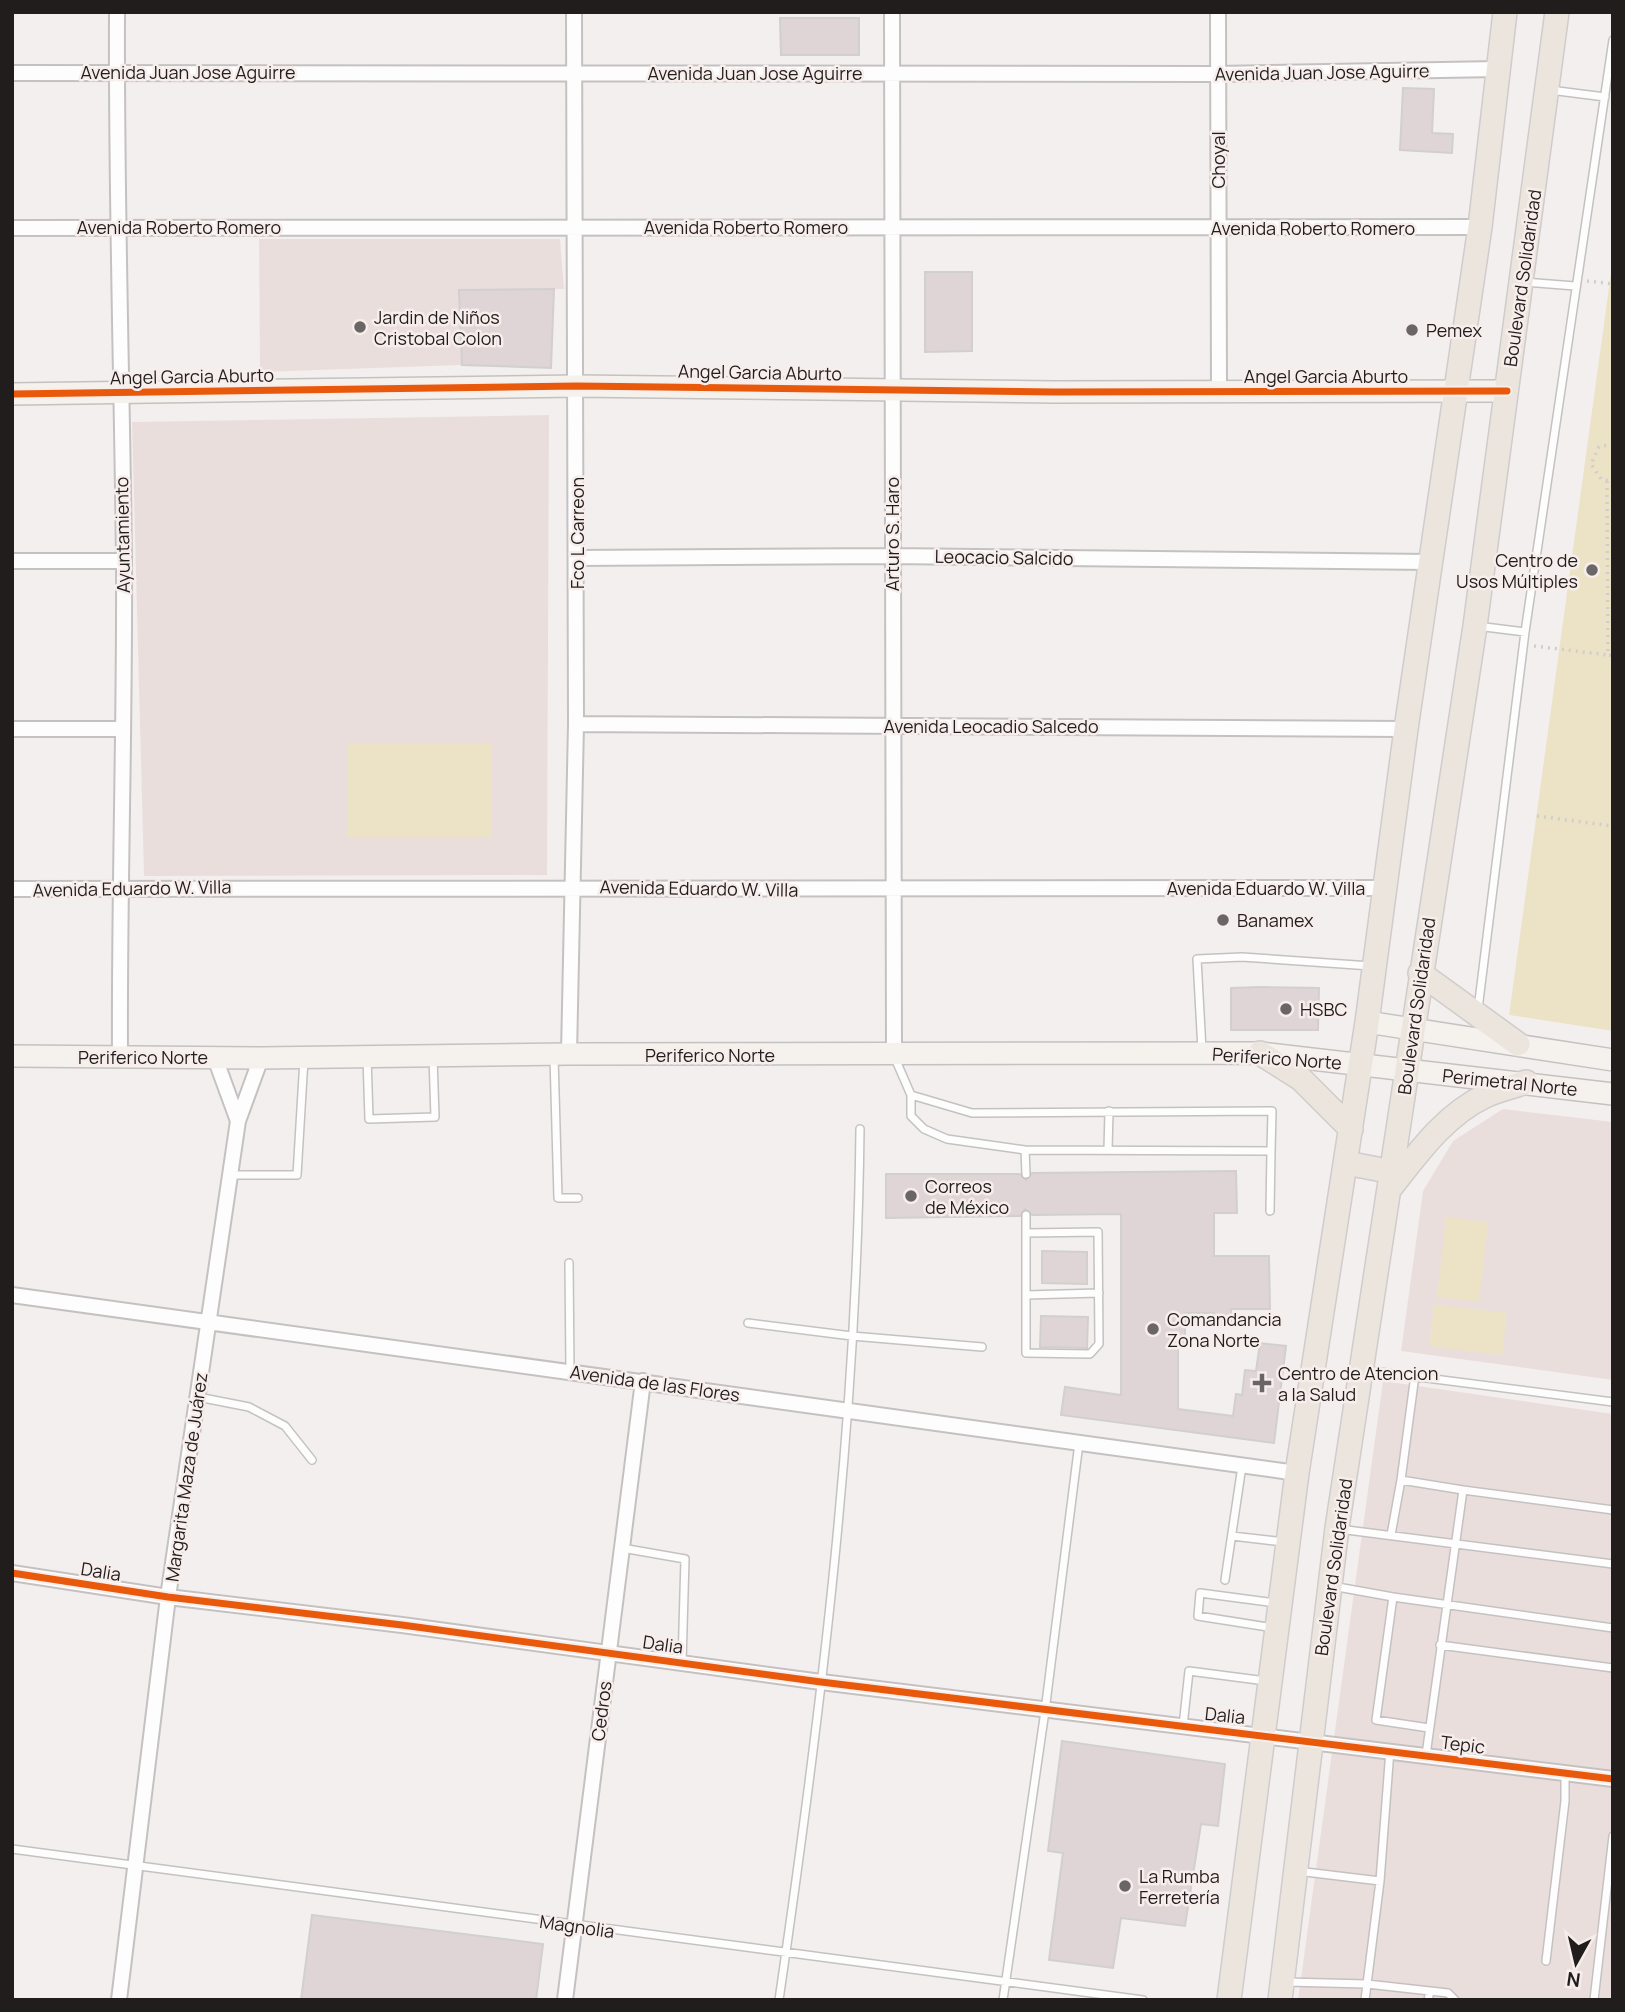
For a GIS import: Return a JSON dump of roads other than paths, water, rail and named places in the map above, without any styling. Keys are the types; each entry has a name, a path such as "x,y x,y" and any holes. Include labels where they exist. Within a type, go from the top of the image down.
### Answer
{"main road":[{"path":"1228,2000 1297,1473 1367,1022 1406,729 1480,227 1505,12"},
{"name":"Boulevard Solidaridad","path":"1281,1991 1337,1528 1475,626 1557,12"},
{"path":"1420,973 1477,1017 1518,1044"},
{"path":"1260,1053 1301,1079 1351,1129"},
{"path":"1346,1163 1391,1180 1451,1119 1485,1096 1526,1082"}],"street":[{"name":"Ayuntamiento","path":"117,12 116,228 124,561 119,887 120,1057"},
{"name":"Fco L Carreon","path":"562,1054 573,887 576,724 574,12"},
{"name":"Arturo S. Haro","path":"892,12 894,1055"},
{"name":"Choyal","path":"1218,12 1219,392"},
{"name":"Avenida Juan Jose Aguirre","path":"12,73 1218,74 1498,69"},
{"name":"Avenida Roberto Romero","path":"12,228 576,225 893,228 1480,227"},
{"name":"Angel Garcia Aburto","path":"12,394 576,386 1219,392 1507,391"},
{"name":"Leocacio Salcido","path":"577,558 892,556 1430,562"},
{"path":"12,561 124,561"},
{"name":"Avenida Leocadio Salcedo","path":"576,724 1406,729"},
{"path":"12,729 122,729"},
{"name":"Avenida Eduardo W. Villa","path":"12,889 1386,888"},
{"path":"1367,1022 1613,1060"},
{"name":"Periferico Norte","path":"12,1056 304,1058 562,1054 1202,1052 1260,1053 1407,1071"},
{"name":"Margarita Maza de Juárez","path":"215,1058 239,1121"},
{"name":"Margarita Maza de Juárez","path":"119,2000 168,1597 239,1121 261,1058"},
{"name":"Perimetral Norte","path":"1407,1071 1526,1082 1613,1094"},
{"name":"Avenida de las Flores","path":"12,1295 1297,1473"},
{"name":"Cedros","path":"565,2000 643,1381"},
{"name":"Dalia","path":"12,1573 168,1597 1045,1711 1310,1741"},
{"name":"Tepic","path":"1310,1741 1613,1779"}],"lane":[{"path":"1477,1017 1523,644 1613,40"},
{"path":"1547,90 1605,97"},
{"path":"1523,282 1576,283"},
{"path":"1475,626 1525,632"},
{"path":"1202,1052 1198,960 1242,957 1375,966"},
{"path":"562,1054 558,1198 578,1198"},
{"path":"894,1055 911,1095 911,1116 924,1129 947,1139 1026,1150 1271,1151"},
{"path":"367,1057 369,1119 435,1117 433,1056"},
{"path":"231,1175 297,1175 304,1058"},
{"path":"911,1095 972,1113 1272,1111 1270,1211"},
{"path":"1108,1150 1109,1111"},
{"path":"779,2000 821,1682 859,1241 860,1129"},
{"path":"1026,1150 1026,1174"},
{"path":"1026,1216 1026,1233 1026,1353 1090,1354 1099,1344 1098,1232 1026,1233"},
{"path":"569,1263 570,1371"},
{"path":"1026,1295 1099,1293"},
{"path":"748,1323 852,1336 982,1347"},
{"path":"1362,1369 1613,1402"},
{"path":"1391,1535 1415,1375"},
{"path":"198,1397 249,1407 285,1426 312,1460"},
{"path":"1003,2000 1045,1711 1079,1443"},
{"path":"1224,1580 1242,1466"},
{"path":"1401,1480 1613,1510"},
{"path":"1426,1755 1463,1490"},
{"path":"1337,1528 1613,1564"},
{"path":"1232,1536 1288,1543"},
{"path":"622,1548 685,1559 681,1663"},
{"path":"1330,1586 1613,1628"},
{"path":"1277,1628 1198,1616 1200,1593 1280,1603"},
{"path":"1393,1597 1376,1720 1429,1728"},
{"path":"1440,1645 1613,1668"},
{"path":"1183,1726 1189,1671 1270,1681"},
{"path":"1365,2000 1380,1881 1390,1751"},
{"path":"1546,1961 1565,1801 1564,1773"},
{"path":"1594,2000 1613,1836"},
{"name":"Magnolia","path":"12,1849 1143,2000"},
{"path":"1294,1870 1380,1881"},
{"path":"1281,1991 1367,1984 1429,1995 1448,1993 1455,2000"}],"place":[{"name":"Jardin de Niños Cristobal Colon","path":"360,327"},
{"name":"Pemex","path":"1412,330"},
{"name":"Centro de Usos Múltiples","path":"1592,570"},
{"name":"Banamex","path":"1223,920"},
{"name":"HSBC","path":"1286,1009"},
{"name":"Correos de México","path":"911,1196"},
{"name":"Comandancia Zona Norte","path":"1153,1329"},
{"name":"Centro de Atencion a la Salud","path":"1262,1383"},
{"name":"La Rumba Ferretería","path":"1125,1886"}]}
